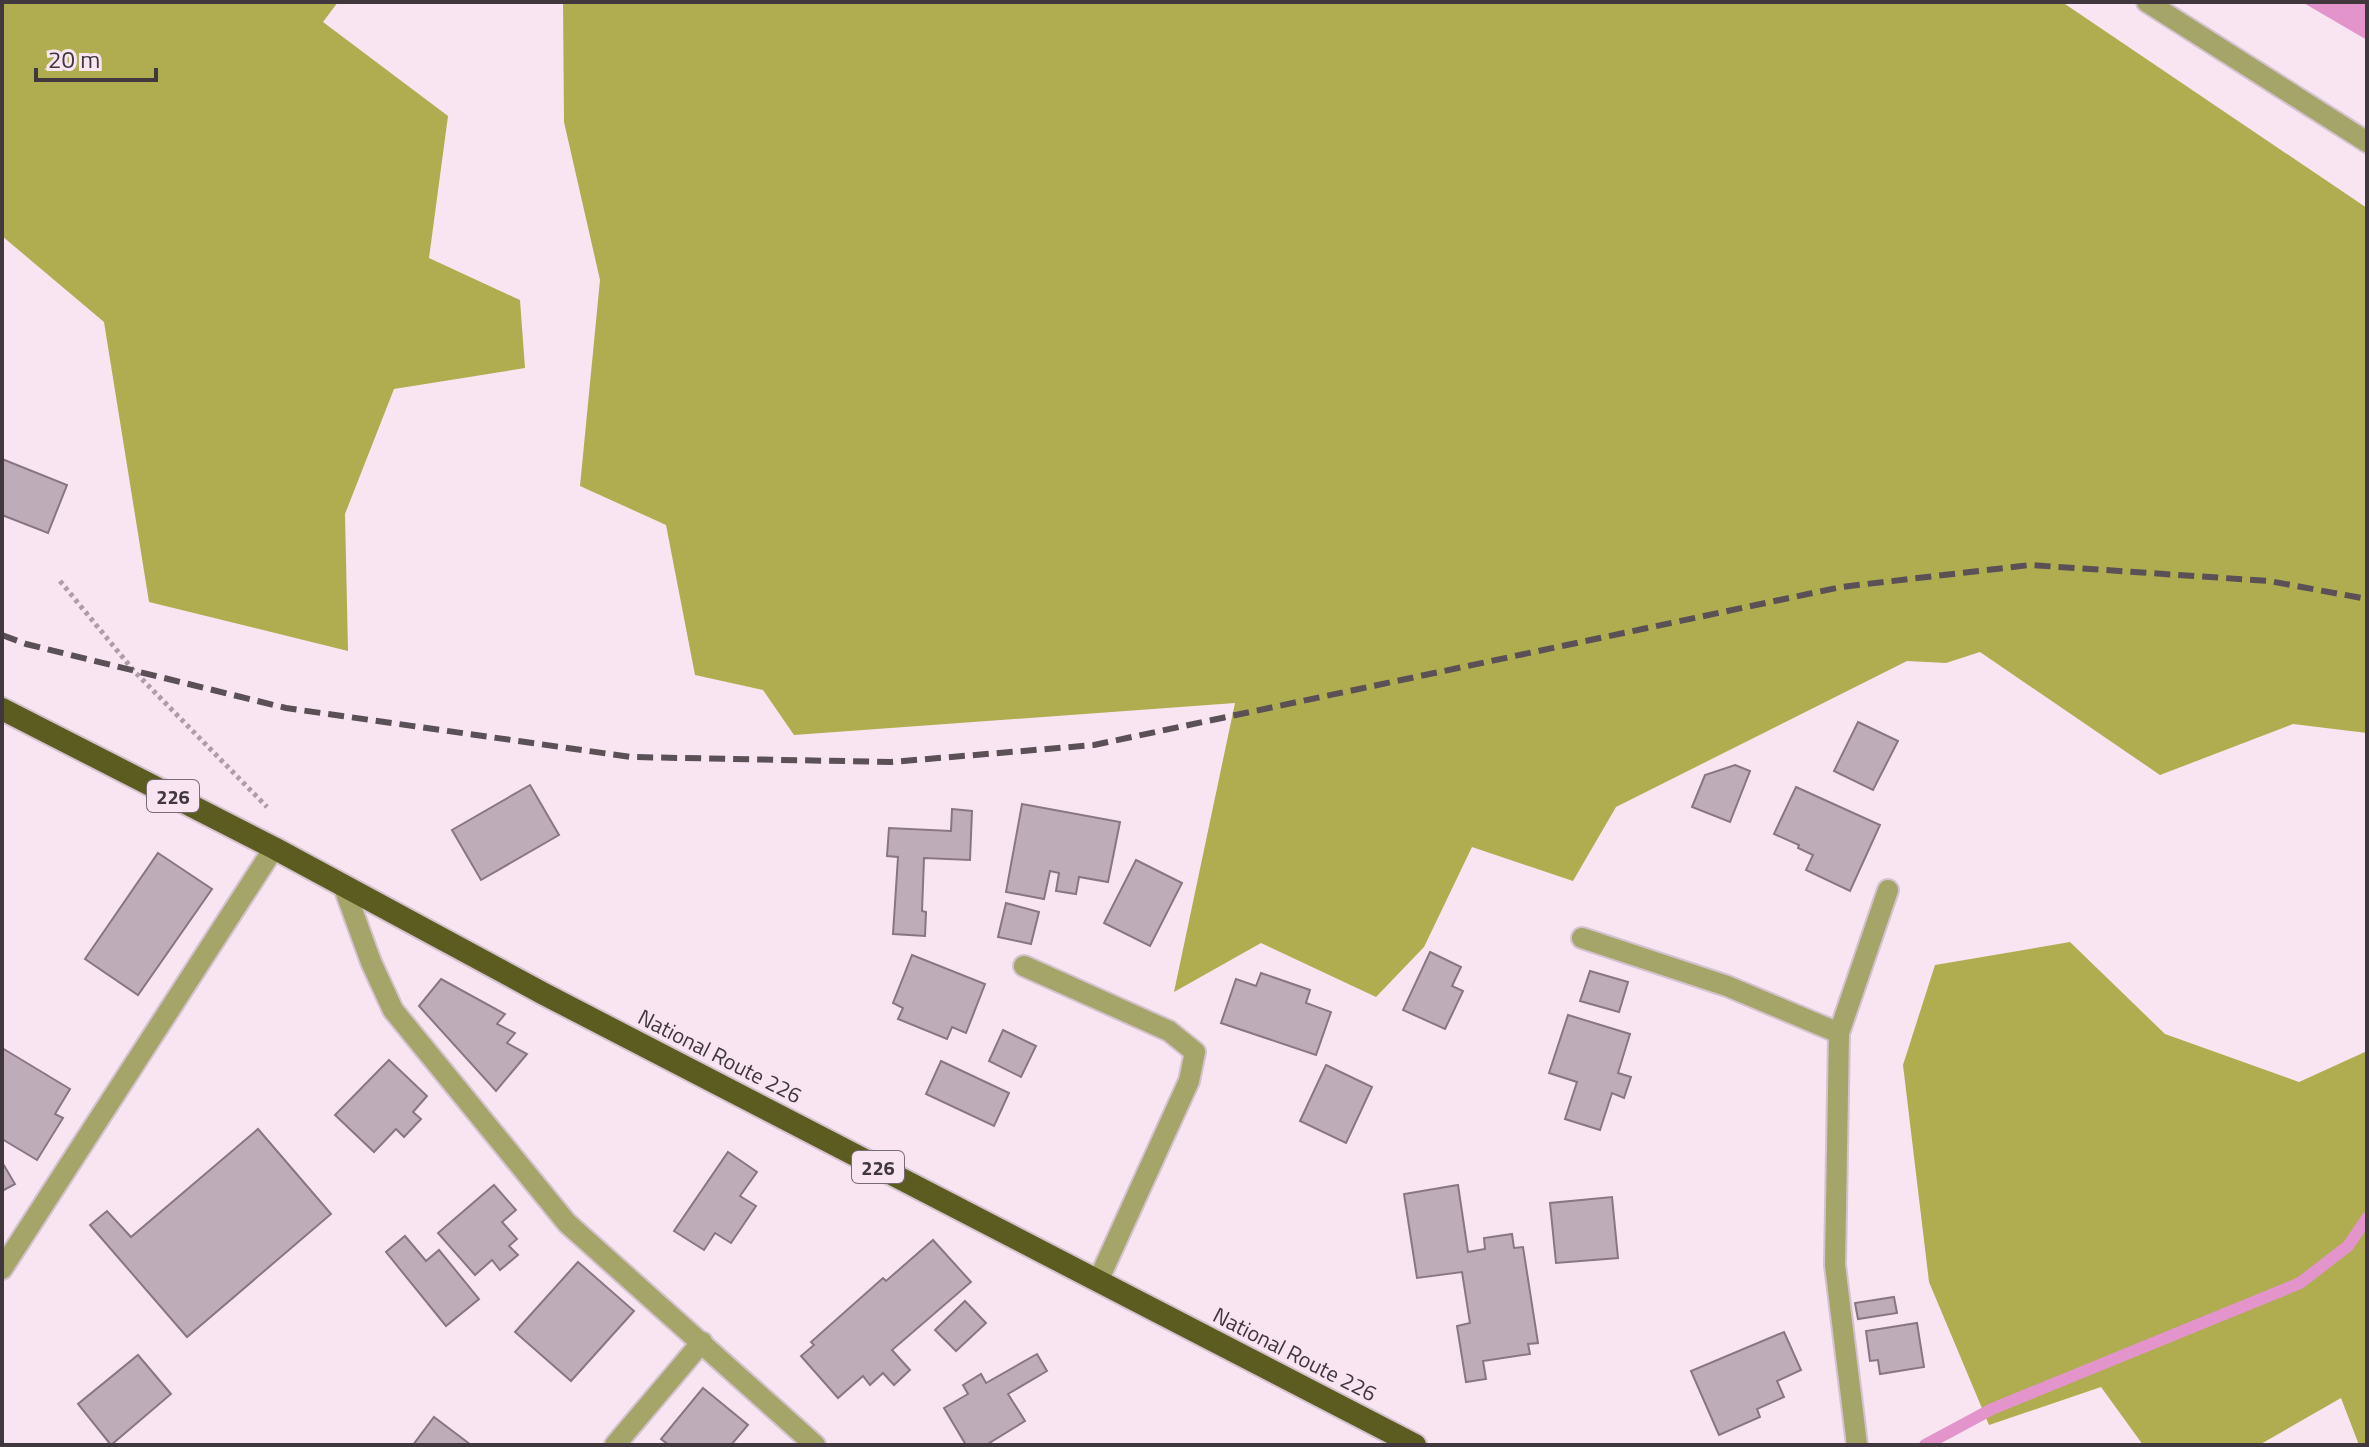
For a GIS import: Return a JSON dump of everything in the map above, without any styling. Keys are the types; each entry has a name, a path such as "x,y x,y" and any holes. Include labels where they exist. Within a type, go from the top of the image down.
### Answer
{"highway":[{"name":"National Route 226","path":"2,709 1415,1445"}],"street":[{"path":"2147,2 2367,142"},
{"path":"2,1269 274,848"},
{"path":"343,885 371,962 393,1010 567,1223 815,1445"},
{"path":"1857,1445 1835,1265 1839,1033 1888,890"},
{"path":"1582,938 1727,986 1839,1033"},
{"path":"1024,966 1169,1031 1195,1052 1189,1081 1098,1281"},
{"path":"615,1445 702,1342"}],"path":[{"path":"60,581 134,671 277,817"}],"shaded area":[{"path":"2,2 338,2 323,22 448,116 429,258 520,300 525,368 394,389 345,514 348,651 149,602 104,322 2,236"},
{"path":"563,2 2062,2 2367,208 2367,733 2293,724 2160,775 1980,652 1946,663 1907,661 1616,807 1573,881 1472,847 1424,947 1376,997 1261,943 1174,992 1235,703 794,735 763,690 695,675 666,525 580,486 600,280 564,122"},
{"path":"2302,2 2367,2 2367,40"},
{"path":"2070,942 2165,1034 2299,1082 2367,1051 2367,1445 2359,1445 2341,1398 2259,1445 2143,1445 2101,1387 1989,1425 1929,1282 1903,1065 1935,965"}],"building":[{"path":"2,459 67,485 48,533 2,515"},
{"path":"1858,722 1898,741 1873,790 1834,771"},
{"path":"1735,765 1750,771 1730,822 1692,807 1705,775"},
{"path":"530,785 559,835 481,880 452,830"},
{"path":"1796,787 1880,825 1850,891 1806,870 1813,855 1774,834"},
{"path":"1022,804 1120,822 1108,882 1079,877 1076,894 1056,891 1059,873 1050,871 1044,899 1006,892"},
{"path":"952,809 972,811 970,860 924,858 922,911 926,912 925,936 893,934 898,857 887,856 889,828 951,831"},
{"path":"158,853 212,889 138,995 85,959"},
{"path":"1136,860 1182,883 1150,946 1104,923"},
{"path":"1006,903 1039,912 1031,944 998,937"},
{"path":"1430,952 1461,967 1452,986 1463,991 1445,1029 1403,1010"},
{"path":"912,955 985,984 966,1033 952,1027 947,1039 898,1019 903,1008 893,1003"},
{"path":"1590,971 1628,982 1619,1012 1580,1001"},
{"path":"1261,973 1310,990 1306,1003 1331,1012 1316,1055 1221,1023 1236,979 1256,986"},
{"path":"441,979 505,1014 497,1024 515,1033 507,1043 527,1054 496,1091 419,1006"},
{"path":"1568,1015 1630,1034 1618,1073 1631,1077 1624,1098 1612,1093 1600,1130 1565,1119 1577,1082 1549,1073"},
{"path":"1003,1030 1036,1046 1021,1077 989,1061"},
{"path":"2,1048 70,1089 55,1114 63,1118 37,1160 2,1139"},
{"path":"389,1060 427,1096 413,1112 421,1119 404,1137 396,1129 374,1152 335,1115"},
{"path":"941,1061 1009,1093 994,1126 926,1094"},
{"path":"1326,1065 1372,1087 1346,1143 1300,1121"},
{"path":"258,1129 331,1214 187,1337 90,1225 107,1211 131,1237"},
{"path":"728,1152 757,1172 740,1196 756,1206 731,1243 715,1233 704,1250 674,1231"},
{"path":"2,1162 15,1184 2,1191"},
{"path":"494,1185 516,1210 502,1222 517,1239 509,1246 518,1255 500,1270 492,1260 475,1275 438,1233"},
{"path":"1458,1185 1468,1252 1485,1249 1484,1238 1512,1234 1514,1248 1523,1247 1538,1343 1528,1344 1530,1354 1483,1361 1486,1379 1466,1382 1457,1326 1470,1323 1462,1272 1417,1278 1404,1194"},
{"path":"1612,1197 1618,1258 1556,1263 1550,1203"},
{"path":"405,1236 426,1261 439,1250 479,1299 446,1326 386,1252"},
{"path":"933,1240 971,1282 892,1350 910,1370 894,1385 883,1373 870,1385 863,1376 838,1398 801,1356 814,1345 811,1342 883,1278 886,1281"},
{"path":"578,1262 634,1311 571,1381 515,1332"},
{"path":"1894,1297 1897,1313 1858,1319 1855,1303"},
{"path":"965,1301 986,1323 956,1351 935,1330"},
{"path":"1917,1323 1924,1367 1880,1374 1878,1360 1870,1361 1866,1331"},
{"path":"1784,1332 1801,1370 1777,1381 1784,1397 1757,1409 1760,1417 1719,1435 1691,1371"},
{"path":"1037,1354 1047,1371 1008,1394 1025,1421 986,1445 966,1445 944,1408 968,1394 963,1385 981,1374 986,1383"},
{"path":"138,1355 171,1394 111,1445 78,1404"},
{"path":"703,1388 748,1425 731,1445 669,1445 661,1439"},
{"path":"434,1417 471,1445 413,1445"}],"waterway":[{"path":"1925,1445 1992,1409 2300,1283 2348,1246 2367,1218"}],"railway":[{"path":"2,635 26,644 286,708 631,757 891,762 1094,745 1841,587 2030,565 2269,581 2367,599"}]}
